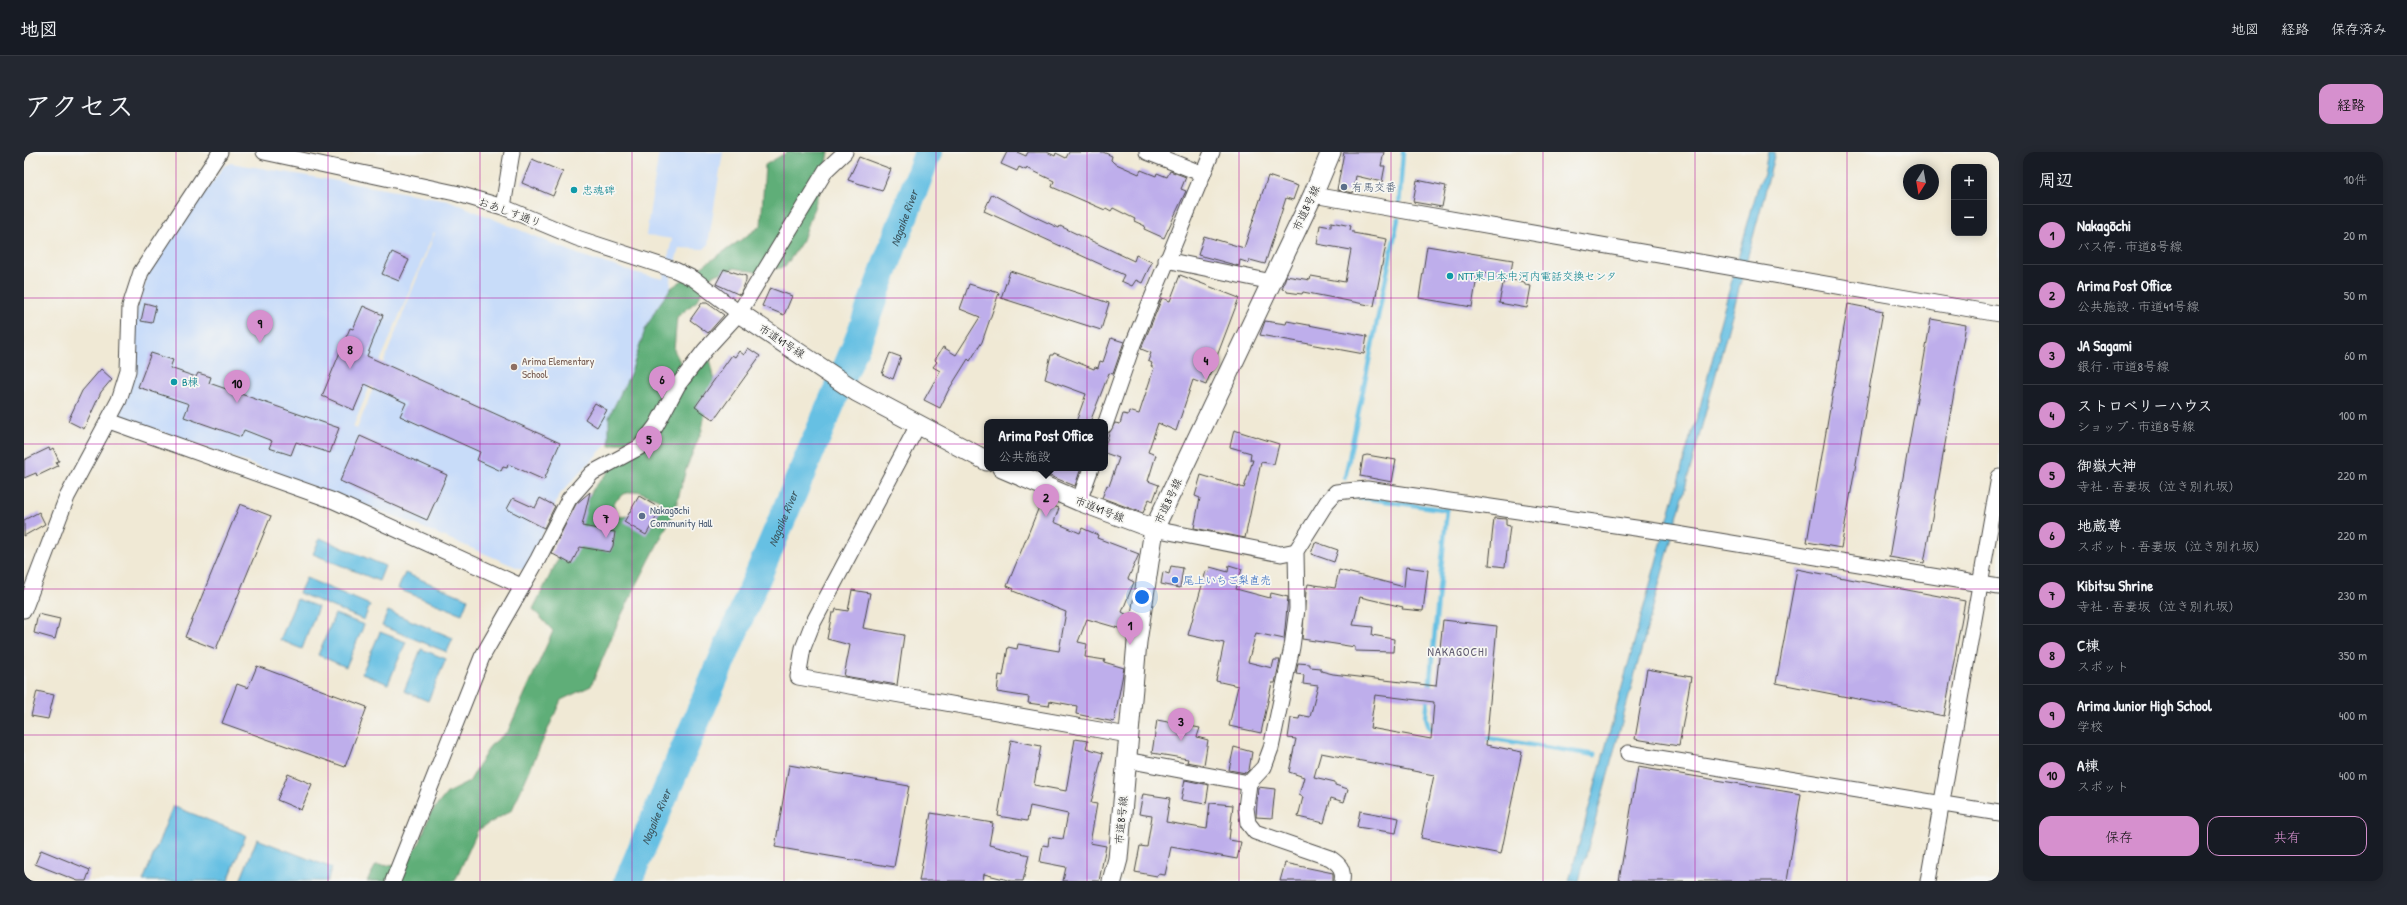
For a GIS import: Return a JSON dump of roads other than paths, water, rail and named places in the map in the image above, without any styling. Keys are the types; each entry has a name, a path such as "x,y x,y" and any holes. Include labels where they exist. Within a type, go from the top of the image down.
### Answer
{"street":[{"path":"24,610 66,497 109,421 119,400 128,371 130,306 141,272 220,152"},
{"name":"おあしす通り","path":"264,152 455,193 503,207 577,238 675,270 694,279 739,313"},
{"path":"503,207 512,152"},
{"path":"393,881 482,657 569,499 592,473 640,447 656,426 678,385 705,350 739,313 826,170 845,152"},
{"path":"1147,152 1203,174"},
{"path":"1107,419 1133,344 1166,260 1212,152"},
{"name":"市道8号線","path":"1112,881 1118,860 1137,642 1154,529 1313,195 1331,152"},
{"path":"1313,195 1999,314"},
{"path":"1166,260 1272,282"},
{"name":"市道41号線","path":"739,313 857,392 918,425"},
{"path":"109,421 354,509 521,586"},
{"path":"984,459 918,425 812,625 803,648 798,677 1128,736"},
{"name":"市道41号線","path":"1009,471 1079,501 1154,529"},
{"path":"1079,501 1089,471"},
{"path":"1928,881 1999,477"},
{"path":"1342,881 1342,871 1339,864 1330,858 1263,836 1251,827 1246,808 1250,783 1264,767 1281,703 1297,613 1296,551 1327,502 1336,492 1351,489 1367,489 1668,532 1999,587"},
{"path":"1154,529 1281,554 1296,551"},
{"path":"1628,753 1999,813"},
{"path":"1126,760 1250,783"}],"water":[{"path":"1768,152 1775,152 1767,185 1579,881 1569,881 1690,438 1700,407 1718,337 1717,334 1759,183 1763,177"},
{"path":"320,538 385,566 379,581 313,554"},
{"path":"405,573 468,599 462,614 398,589"},
{"path":"306,578 370,605 364,620 299,593"},
{"path":"297,599 318,607 302,649 280,640"},
{"path":"388,611 453,638 447,652 382,626"},
{"path":"335,614 364,625 346,667 318,655"},
{"path":"380,632 406,642 388,684 362,673"},
{"path":"421,649 446,659 428,701 404,691"},
{"path":"173,806 246,835 228,881 143,881"},
{"path":"257,839 332,868 327,881 240,881"}],"waterway":[{"name":"Nagaike River","path":"628,881 857,343 928,152"},
{"path":"1399,206 1403,152"},
{"path":"1345,478 1398,219"},
{"path":"1357,497 1447,510 1429,690"},
{"path":"1428,697 1426,717 1429,728 1438,730"},
{"path":"1481,737 1595,755"}],"place":[{"name":"有馬交番","path":"1344,187"},
{"name":"忠魂碑","path":"574,190"},
{"name":"NTT東日本中河内電話交換センタ","path":"1450,276"},
{"name":"Arima Junior High School","path":"260,343"},
{"name":"Arima Elementary School","path":"514,367"},
{"name":"C棟","path":"350,369"},
{"name":"ストロベリーハウス","path":"1206,380"},
{"name":"B棟","path":"174,382"},
{"name":"地蔵尊","path":"662,399"},
{"name":"A棟","path":"237,403"},
{"name":"御嶽大神","path":"649,459"},
{"name":"Nakagōchi Community Hall","path":"642,516"},
{"name":"Arima Post Office","path":"1046,517"},
{"name":"Kibitsu Shrine","path":"606,538"},
{"name":"尾上いちご梨直売","path":"1175,580"},
{"name":"Nakagōchi","path":"1130,645"},
{"name":"JA Sagami","path":"1181,741"}],"district":[{"name":"NAKAGOCHI","path":"1458,651"}]}
